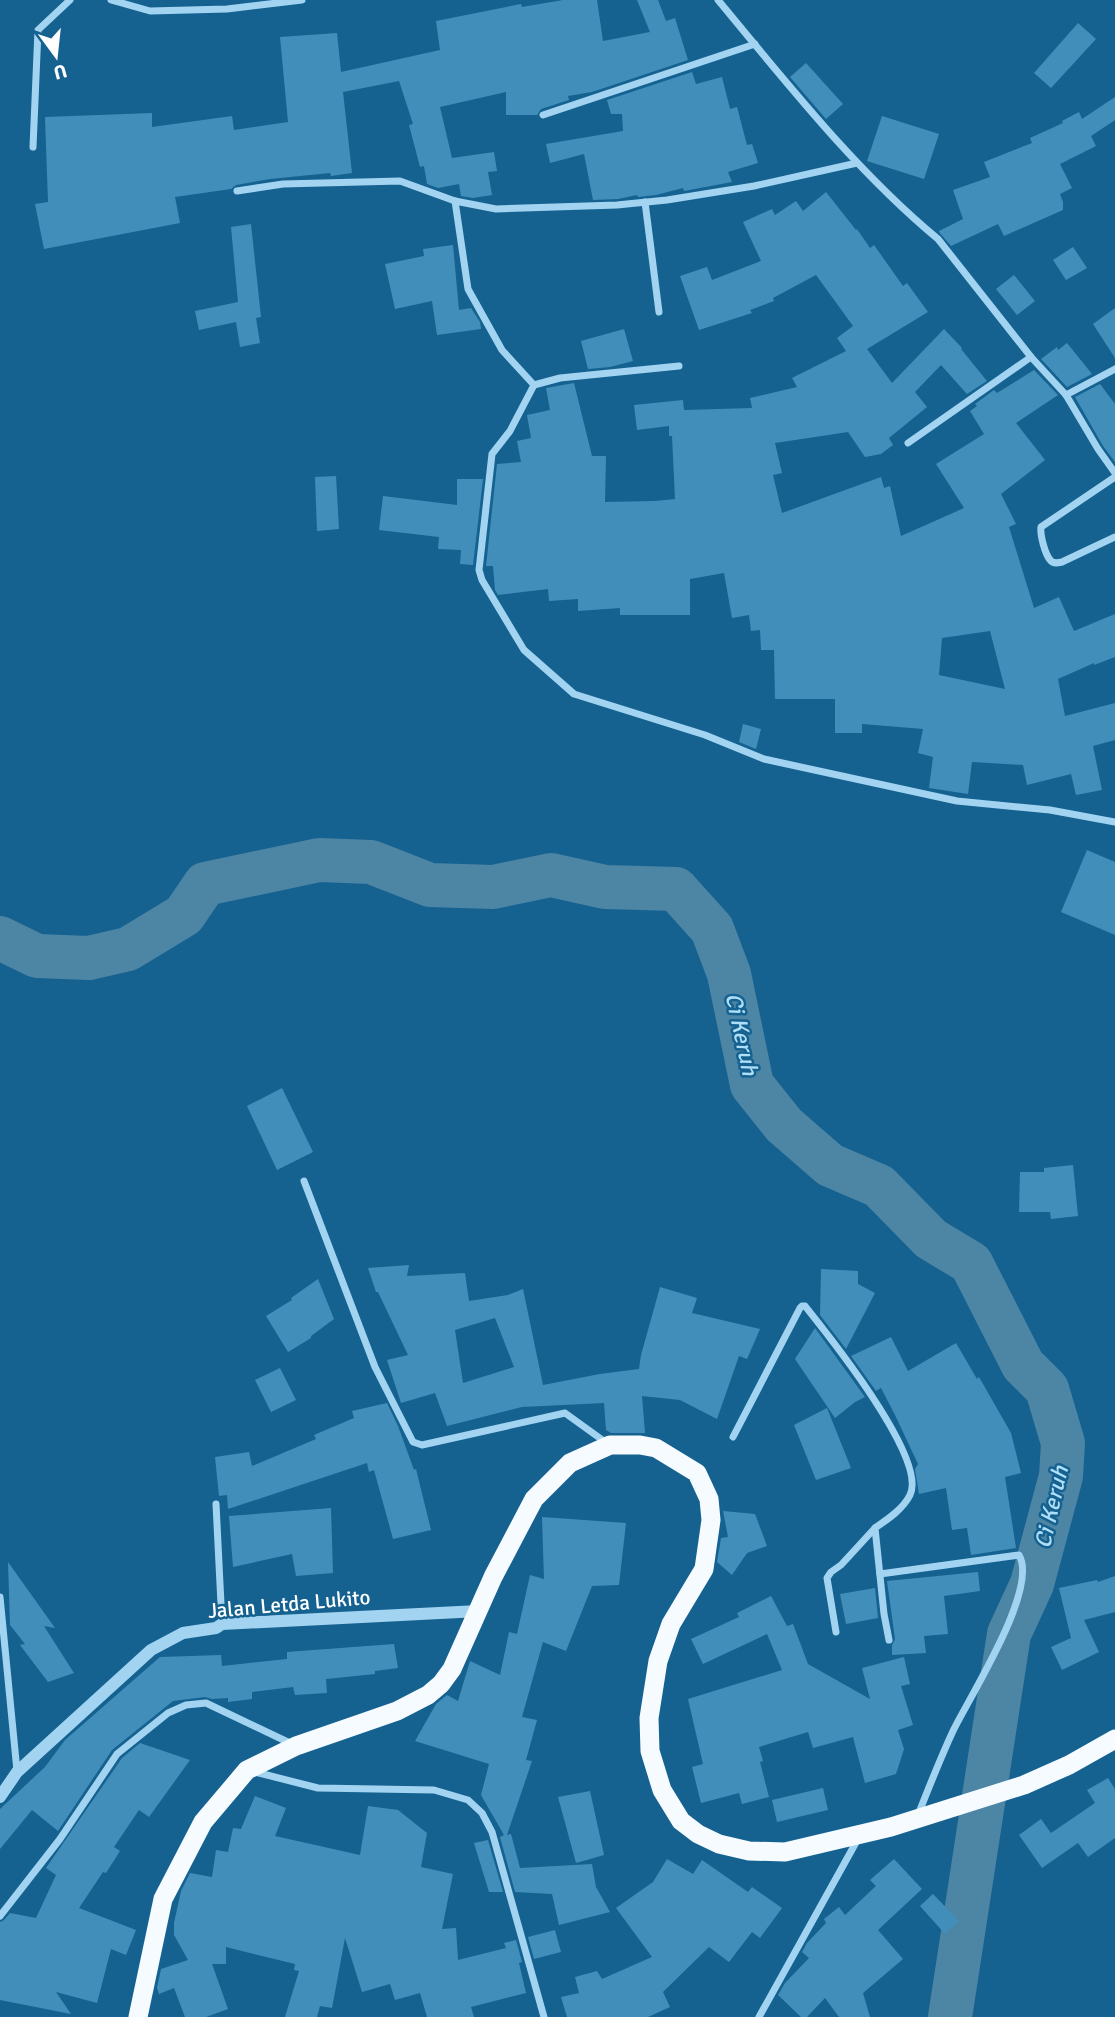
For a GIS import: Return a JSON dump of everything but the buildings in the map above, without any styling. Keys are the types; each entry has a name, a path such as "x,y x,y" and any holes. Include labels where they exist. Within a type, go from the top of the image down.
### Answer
{"highway":[{"path":"138,2017 163,1899 203,1822 247,1770 296,1746 397,1711 428,1695 441,1684 452,1669 493,1577 534,1499 570,1463 610,1446 640,1445 656,1448 697,1474 709,1499 711,1520 704,1569 671,1624 657,1661 649,1718 650,1751 662,1790 681,1821 698,1834 719,1844 749,1851 785,1852 860,1835 1024,1785 1069,1765 1115,1739"}],"street":[{"path":"33,147 38,30 70,0"},
{"path":"111,0 150,11 227,9 302,0"},
{"path":"718,0 857,163 921,226 938,239 1031,357 1066,395 1115,475 1041,527 1040,533 1050,560 1054,563 1062,562 1115,537"},
{"path":"543,115 755,44"},
{"path":"237,191 284,184 400,181 455,201 496,209 617,205 754,186 857,163"},
{"path":"455,201 468,289 502,350 534,385"},
{"path":"645,202 659,312"},
{"path":"908,443 1031,357"},
{"path":"678,366 560,378 534,385 510,431 492,454 479,570 482,580 524,650 574,694 705,735 764,759 957,801 1050,810 1115,822"},
{"path":"1066,395 1115,369"},
{"path":"304,1181 375,1367 413,1442 422,1445 565,1413 610,1446"},
{"path":"733,1437 800,1308 805,1306 845,1354 869,1391 909,1463 912,1478 912,1494 827,1578 836,1632"},
{"path":"216,1504 222,1625"},
{"path":"875,1528 889,1640"},
{"path":"880,1574 1019,1555 1023,1563 1021,1590 1013,1615 953,1732 921,1818"},
{"path":"0,1597 17,1772"},
{"name":"Jalan Letda Lukito","path":"0,1797 17,1772 152,1650 183,1633 222,1625 479,1611"},
{"path":"0,1916 60,1839 117,1754 168,1713 186,1705 206,1703 296,1746"},
{"path":"247,1770 318,1788 434,1790 468,1800 482,1813 492,1832 544,2017"},
{"path":"759,2017 860,1835"}],"waterway":[{"name":"Ci Keruh","path":"0,938 37,956 89,958 128,949 184,915 205,884 319,860 371,862 430,885 493,887 551,875 605,887 676,889 712,929 729,974 752,1085 784,1125 830,1165 879,1186 931,1239 971,1263 1023,1365 1047,1389 1063,1443 1061,1476 1032,1584 1009,1634 950,2017"}]}
